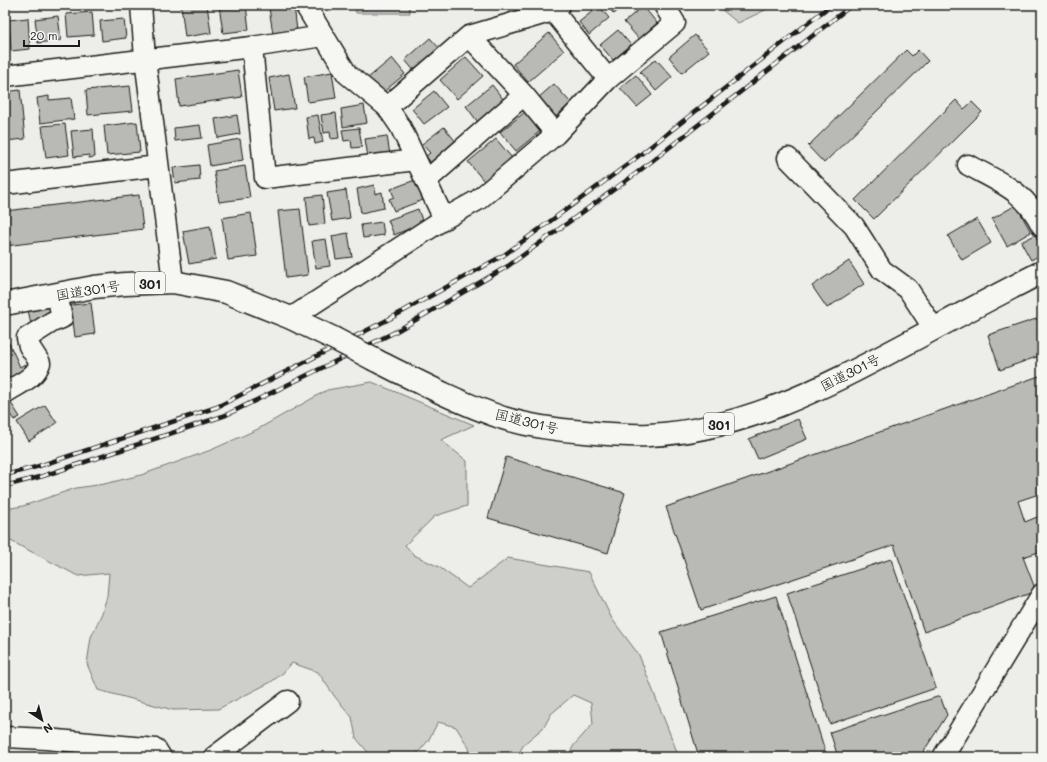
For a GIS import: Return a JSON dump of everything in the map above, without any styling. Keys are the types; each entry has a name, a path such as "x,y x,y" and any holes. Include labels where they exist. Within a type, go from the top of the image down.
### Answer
{"highway":[{"name":"国道301号","path":"5,304 57,294 125,284 173,282 226,292 291,318 441,392 504,418 554,430 606,434 650,435 682,431 723,423 776,407 855,371 1042,272"}],"street":[{"path":"141,5 145,58 173,282"},
{"path":"305,5 347,74 387,107 400,126 427,180 444,219"},
{"path":"291,318 444,219 478,200 556,134 608,79 675,23 664,5"},
{"path":"387,107 469,36 557,8 608,79"},
{"path":"5,76 145,58 252,47 323,36"},
{"path":"469,36 524,95 556,134"},
{"path":"252,47 265,178 416,160"},
{"path":"427,180 524,95"},
{"path":"788,158 854,226 882,270 908,289 934,329"},
{"path":"968,165 1019,194 1035,212 1042,226"},
{"path":"5,184 158,166"},
{"path":"5,393 19,385 39,368 40,363 29,346 27,338 52,322 62,318 57,294"},
{"path":"944,757 1042,594"},
{"path":"214,757 288,700"},
{"path":"5,737 54,739 156,749 161,757"}],"shaded area":[{"path":"355,5 409,5 410,13 356,13"},
{"path":"716,5 776,5 738,23"},
{"path":"372,382 474,425 441,440 467,461 467,506 435,516 405,545 414,555 439,567 468,588 508,558 589,572 612,619 639,655 679,757 567,757 574,745 593,724 591,703 573,695 551,714 544,727 524,744 517,757 471,757 469,748 456,727 438,722 428,741 414,757 372,757 356,738 352,717 335,697 318,672 292,663 283,673 271,682 218,709 173,710 98,690 87,664 91,637 102,613 107,596 109,573 78,576 5,538 5,509 23,506 76,488 104,484 141,475 211,450 258,429 327,390"}],"building":[{"path":"181,5 207,5 211,33 185,37"},
{"path":"219,5 246,5 249,30 223,33"},
{"path":"294,5 297,31 273,34 269,8"},
{"path":"594,5 598,5 609,18 589,35 579,22 593,11 590,8"},
{"path":"606,5 624,5 614,14"},
{"path":"643,6 657,23 639,39 624,22"},
{"path":"92,12 94,35 68,37 66,14"},
{"path":"58,16 61,40 38,43 35,19"},
{"path":"28,18 30,49 11,51 9,20"},
{"path":"124,19 126,38 102,41 100,21"},
{"path":"5,23 7,43 5,43"},
{"path":"618,30 631,45 613,60 600,45"},
{"path":"549,33 564,51 528,82 513,64"},
{"path":"695,35 709,51 682,73 669,57"},
{"path":"430,38 441,50 416,73 405,60"},
{"path":"906,50 912,56 918,50 928,61 824,163 808,146"},
{"path":"466,57 483,76 457,99 440,80"},
{"path":"392,58 405,74 381,94 368,78"},
{"path":"656,59 672,77 656,91 640,72"},
{"path":"238,70 242,97 179,106 176,79"},
{"path":"332,72 336,98 308,102 304,77"},
{"path":"289,74 295,108 274,111 269,78"},
{"path":"636,75 652,95 637,107 620,88"},
{"path":"554,84 571,103 554,118 537,99"},
{"path":"492,85 507,104 480,125 466,106"},
{"path":"130,86 133,111 88,115 86,90"},
{"path":"20,90 25,139 5,141 5,92"},
{"path":"434,91 447,107 424,124 412,109"},
{"path":"49,96 49,100 71,98 74,119 40,123 37,98"},
{"path":"956,100 964,109 972,102 982,112 874,219 855,200"},
{"path":"364,105 367,123 343,127 341,109"},
{"path":"529,109 545,127 516,151 500,132"},
{"path":"336,113 339,138 331,139 330,132 324,133 321,115"},
{"path":"237,115 240,134 218,138 215,119"},
{"path":"318,115 323,142 315,144 314,138 309,139 306,117"},
{"path":"137,122 140,152 107,155 104,126"},
{"path":"65,124 69,155 46,158 42,126"},
{"path":"200,125 202,138 175,141 174,128"},
{"path":"444,127 457,143 431,163 426,156 430,153 422,144"},
{"path":"359,128 362,147 352,148 351,140 344,141 342,130"},
{"path":"93,129 95,157 89,158 89,155 74,157 71,131"},
{"path":"387,136 390,155 368,157 365,139"},
{"path":"240,139 243,160 210,166 207,145"},
{"path":"496,139 512,158 484,181 468,162"},
{"path":"199,165 200,180 175,183 173,168"},
{"path":"245,166 250,198 219,202 214,171"},
{"path":"415,180 423,200 394,211 389,199 394,197 391,189"},
{"path":"374,185 375,194 382,192 384,208 361,213 357,189"},
{"path":"346,190 350,218 332,221 327,193"},
{"path":"139,195 143,229 5,246 5,211"},
{"path":"322,195 325,224 309,226 306,197"},
{"path":"1016,205 1031,232 1007,246 992,219"},
{"path":"300,209 308,275 286,278 278,211"},
{"path":"418,209 423,223 394,235 388,220"},
{"path":"251,213 257,256 228,260 222,218"},
{"path":"977,219 991,243 962,260 948,236"},
{"path":"382,222 384,235 363,238 361,225"},
{"path":"210,226 216,259 189,264 183,231"},
{"path":"348,233 352,257 336,259 332,236"},
{"path":"1035,235 1042,247 1042,254 1031,260 1021,242"},
{"path":"326,239 330,266 316,268 312,241"},
{"path":"849,261 864,284 827,308 812,286"},
{"path":"91,303 95,334 75,337 71,305"},
{"path":"49,305 51,317 31,325 28,309"},
{"path":"1042,317 1042,355 1000,370 988,335"},
{"path":"9,343 20,367 25,364 27,370 5,381 5,345"},
{"path":"1042,375 1042,493 1018,501 1025,522 1042,515 1042,551 1023,557 1036,591 924,632 894,545 701,610 666,507"},
{"path":"11,403 20,417 14,420 5,407"},
{"path":"45,405 57,423 29,441 17,422"},
{"path":"798,419 807,439 758,459 749,439"},
{"path":"506,457 625,493 608,553 488,518"},
{"path":"891,559 936,688 830,724 787,593"},
{"path":"776,596 827,757 699,757 661,632"},
{"path":"940,696 947,715 920,757 838,757 830,732"}],"railway":[{"path":"5,475 36,467 217,407 391,318 504,255 627,165 831,5"},
{"path":"5,486 43,476 226,415 395,332 508,266 634,175 852,5"}]}
